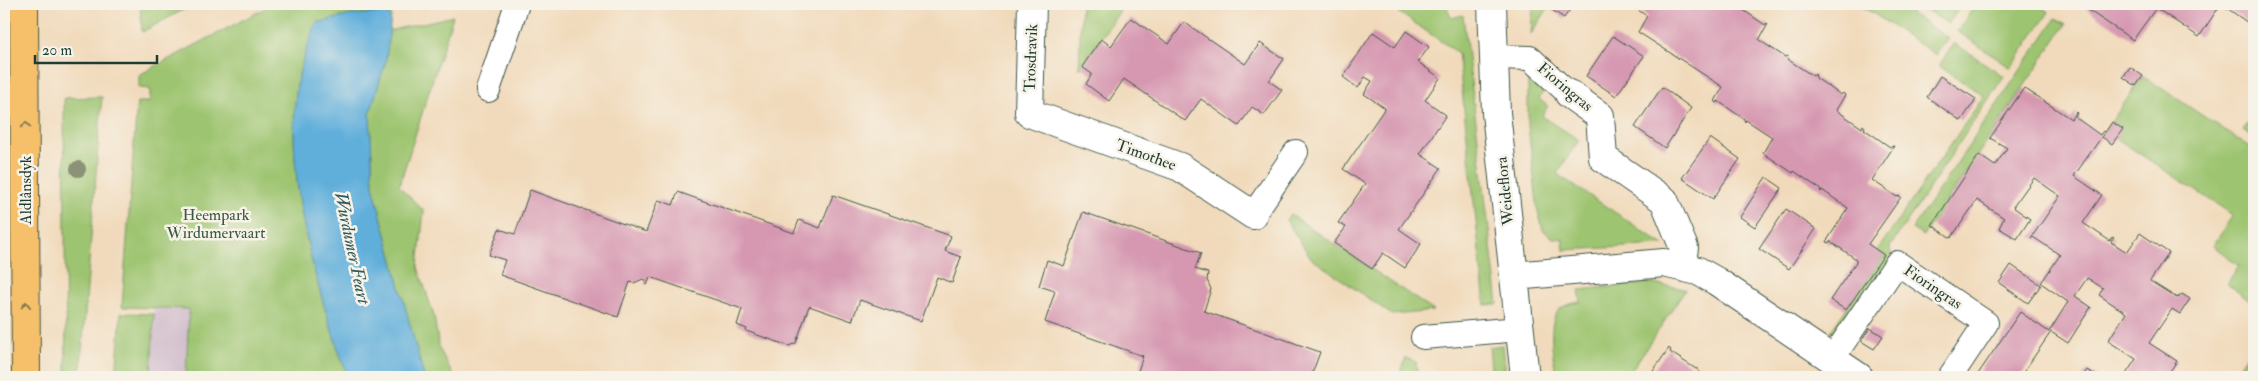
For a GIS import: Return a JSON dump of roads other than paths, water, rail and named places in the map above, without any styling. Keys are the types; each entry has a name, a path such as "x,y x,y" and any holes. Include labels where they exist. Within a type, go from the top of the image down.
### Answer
{"main road":[{"name":"Aldlânsdyk","path":"24,4 26,377"}],"street":[{"name":"Trosdravik","path":"1029,113 1032,4"},
{"name":"Weideflora","path":"1492,4 1496,113 1525,377"},
{"name":"Fioringras","path":"1569,94 1600,116 1603,158 1664,200 1684,248 1681,266"},
{"name":"Timothee","path":"1029,113 1180,167 1253,215"},
{"name":"Fioringras","path":"1514,276 1644,263 1681,266 1698,271 1716,281 1846,371"}],"lane":[{"path":"488,90 517,4"},
{"name":"Fioringras","path":"1495,57 1530,58 1569,94"},
{"path":"1253,215 1296,152"},
{"name":"Fioringras","path":"1846,371 1897,263 1986,323 1950,377"},
{"path":"1423,338 1520,329"}],"water":[{"name":"Wurdumer Feart","path":"384,13 391,17 386,60 370,113 373,186 424,377 348,377 325,308 306,237 295,165 294,128 297,83 316,23 351,15"}],"park label":[{"name":"Heempark Wirdumervaart","path":"216,224"}]}
